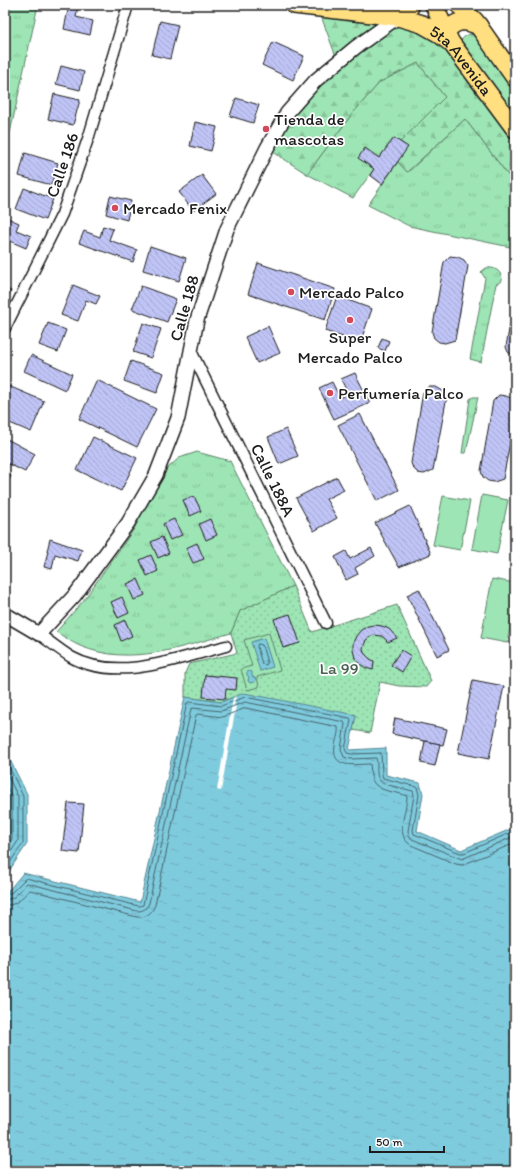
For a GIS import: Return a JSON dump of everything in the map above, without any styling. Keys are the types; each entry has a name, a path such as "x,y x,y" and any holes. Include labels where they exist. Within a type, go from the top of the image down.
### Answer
{"highway":[{"name":"5ta Avenida","path":"294,5 398,17 422,24 449,38 515,129"},
{"path":"398,17 405,14 411,5"},
{"path":"398,17 416,12 430,5"},
{"path":"434,5 449,38"},
{"name":"5ta Avenida","path":"459,5 479,26 515,78"},
{"path":"449,38 450,26 456,22 464,21 479,26"}],"street":[{"name":"Calle 186","path":"5,328 62,214 89,136 128,5"},
{"name":"Calle 188","path":"39,634 75,595 128,524 156,475 178,418 197,320 227,229 267,148 287,113 316,80 356,47 398,17"},
{"name":"Calle 188A","path":"191,351 326,623"},
{"path":"5,614 39,634 72,658 106,667 124,668 161,664 226,646"}],"green space":[{"path":"5,5 38,5 10,133 5,132"},
{"path":"318,8 438,33 515,129 515,184 465,119 407,172 398,162 400,142 445,97 418,63 380,82 352,114 307,174 267,148 287,113 338,62"},
{"path":"470,34 476,36 515,89 515,121 460,44 466,36"},
{"path":"418,63 445,97 400,142 394,138 379,158 365,148 374,169 353,198 307,174 352,114 380,82"},
{"path":"465,119 515,184 515,248 409,226 368,205 398,162 408,172"},
{"path":"486,268 496,270 500,273 502,278 500,282 496,284 481,362 470,359 485,278 481,272"},
{"path":"473,397 478,397 466,453 462,453 470,399"},
{"path":"197,452 230,461 293,586 240,611 231,633 156,653 118,655 99,652 80,646 56,632 83,601 134,529 160,475 179,458"},
{"path":"482,495 508,500 497,554 472,549"},
{"path":"443,496 470,501 460,550 433,545"},
{"path":"492,579 515,583 515,602 507,643 481,638"},
{"name":"La 99","path":"293,586 312,632 397,605 431,681 426,687 399,686 380,682 370,733 353,730 356,715 236,696 221,702 185,697 185,673 189,664 237,653 231,633 240,611"},
{"path":"269,633 280,670 257,677 259,687 247,690 241,669 252,666 244,640"}],"water":[{"path":"264,638 273,667 260,671 251,642"},
{"path":"247,672 252,672 252,676 256,679 255,682 250,683 248,681 249,677"},
{"path":"244,693 356,715 349,750 386,748 386,775 420,783 423,794 417,831 461,850 511,829 515,789 515,1171 5,1171 5,889 9,890 23,873 140,902 185,697 221,702"},
{"path":"5,750 27,794 27,844 5,877"}],"pier":[{"path":"236,696 234,706 236,706 221,791 217,790 233,698"}],"building":[{"path":"69,5 78,5 76,17 93,21 90,35 64,29"},
{"path":"160,21 178,25 170,59 152,55"},
{"path":"273,42 304,56 293,80 262,65"},
{"path":"61,66 84,72 80,90 56,84"},
{"path":"54,94 80,100 73,125 48,119"},
{"path":"236,98 259,105 253,123 230,116"},
{"path":"195,122 217,127 211,151 190,146"},
{"path":"394,138 408,147 382,184 370,175 374,169 358,158 365,148 379,158"},
{"path":"25,153 58,163 51,185 19,176"},
{"path":"202,175 216,194 193,211 179,192"},
{"path":"24,188 53,199 45,220 16,209"},
{"path":"110,196 131,201 127,220 106,214"},
{"path":"5,217 19,223 16,230 31,236 26,248 5,239"},
{"path":"103,226 113,229 109,240 137,250 133,262 79,243 84,231 100,237"},
{"path":"150,246 186,258 179,281 143,270"},
{"path":"450,256 458,257 464,260 468,266 455,340 445,343 439,342 434,338 432,332 444,262"},
{"name":"Mercado Palco","path":"258,263 335,289 325,320 248,294"},
{"path":"73,285 100,296 96,304 86,300 78,321 61,315"},
{"path":"141,286 176,299 167,322 132,309"},
{"path":"5,288 11,291 5,303"},
{"path":"515,294 515,357 508,352 506,347"},
{"path":"337,296 372,309 360,343 325,331"},
{"path":"48,323 66,330 58,352 39,345"},
{"path":"143,323 161,329 151,358 133,352"},
{"path":"268,326 280,353 257,363 245,337"},
{"path":"382,338 389,341 385,351 378,348"},
{"path":"31,355 72,374 65,390 24,371"},
{"path":"131,361 164,373 157,393 124,381"},
{"path":"355,373 370,403 334,419 319,388 332,382 340,398 348,394 341,379"},
{"path":"97,380 156,409 137,447 79,419"},
{"path":"6,385 44,401 31,432 5,421"},
{"path":"429,387 436,387 443,391 447,396 433,470 424,474 418,473 413,468 411,463 423,392"},
{"path":"499,395 513,399 515,402 515,416 503,479 494,482 488,481 483,477 481,471 493,401"},
{"path":"360,414 399,490 377,501 338,425"},
{"path":"286,429 298,456 279,464 268,437"},
{"path":"93,437 137,458 121,491 77,470"},
{"path":"5,438 35,454 25,472 5,462"},
{"path":"5,473 11,476 5,487"},
{"path":"337,477 344,490 326,499 337,518 314,531 296,498"},
{"path":"194,496 201,511 190,516 183,500"},
{"path":"410,506 431,554 399,567 375,523"},
{"path":"174,519 182,535 170,540 163,524"},
{"path":"210,519 217,535 206,540 199,524"},
{"path":"162,537 169,553 158,558 151,542"},
{"path":"50,539 82,550 78,561 55,554 52,569 44,567"},
{"path":"197,543 204,559 193,563 186,548"},
{"path":"371,548 375,556 355,568 358,574 346,580 335,557 346,551 350,559"},
{"path":"151,555 158,571 147,576 140,560"},
{"path":"138,579 145,595 134,600 127,584"},
{"path":"419,589 449,650 437,656 407,595"},
{"path":"122,597 129,613 118,618 111,602"},
{"path":"290,614 300,643 283,648 274,619"},
{"path":"125,620 132,636 121,641 115,625"},
{"path":"375,625 389,629 397,638 388,642 382,636 373,635 366,640 363,648 364,653 374,661 373,670 360,664 355,658 353,643 361,630 368,626"},
{"path":"401,650 411,656 402,672 391,665"},
{"path":"205,675 237,678 236,690 226,689 225,699 203,697"},
{"path":"473,680 504,686 489,759 458,753"},
{"path":"395,718 447,729 443,745 392,734"},
{"path":"425,741 440,744 435,766 421,763"},
{"path":"68,803 84,804 79,853 62,851"}],"place":[{"name":"Tienda de mascotas","path":"266,129"},
{"name":"Mercado Fenix","path":"115,208"},
{"name":"Mercado Palco","path":"291,292"},
{"name":"Super Mercado Palco","path":"350,320"},
{"name":"Perfumería Palco","path":"330,393"}]}
